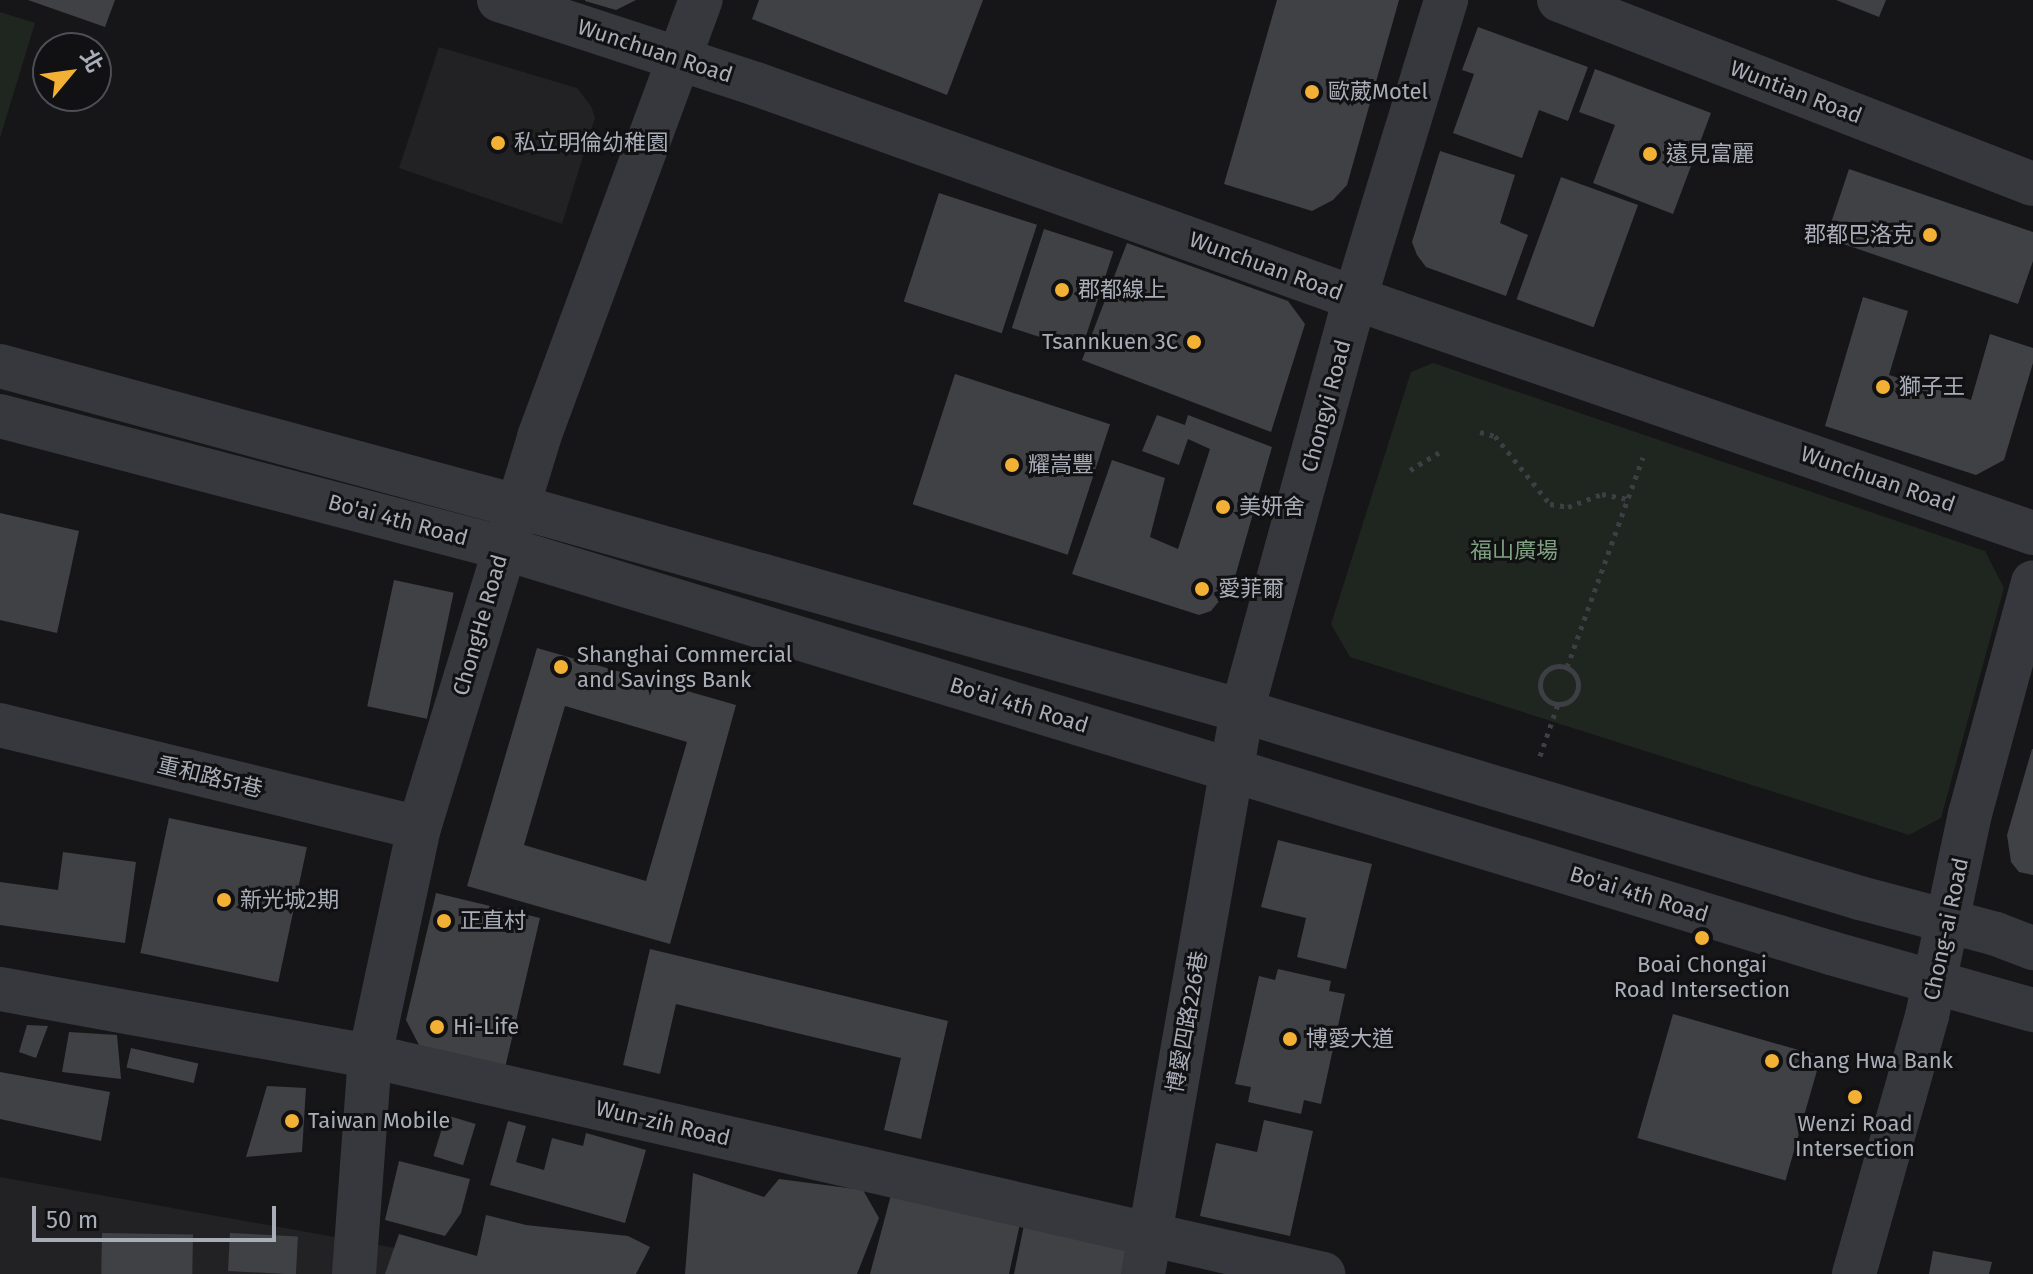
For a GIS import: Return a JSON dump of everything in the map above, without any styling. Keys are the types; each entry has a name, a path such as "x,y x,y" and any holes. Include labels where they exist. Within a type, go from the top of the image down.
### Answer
{"street":[{"name":"Wunchuan Road","path":"499,0 681,58 1355,298 2033,533"},
{"name":"ChongHe Road","path":"354,1274 370,1056 419,828 503,548 546,417 701,0"},
{"name":"Chongyi Road","path":"1232,770 1242,711 1355,298 1446,0"},
{"name":"Wuntian Road","path":"1559,0 2033,184"},
{"name":"Bo'ai 4th Road","path":"0,366 516,506 1242,711 1996,934 2033,948"},
{"name":"Bo'ai 4th Road","path":"0,416 503,548 1934,983 2033,1010"},
{"name":"Chong-ai Road","path":"1854,1274 1934,983 1970,814 2033,582"},
{"name":"重和路51巷","path":"0,725 419,828"},
{"name":"博愛四路226巷","path":"1146,1254 1232,770"},
{"name":"Wun-zih Road","path":"0,989 370,1056 1146,1254 1323,1274"}],"path":[{"path":"1480,432 1495,436 1550,504 1568,507 1602,494 1627,499"},
{"path":"1410,470 1442,451"},
{"path":"1567,667 1643,457"},
{"path":"1567,667 1576,675 1579,687 1574,697 1558,704 1546,699 1541,680 1548,669 1567,667"},
{"path":"1540,756 1558,704"}],"shaded area":[{"name":"私立明倫幼稚園","path":"439,47 577,88 591,106 595,118 562,224 399,168"},
{"path":"0,1177 541,1274 0,1274"}],"green space":[{"path":"0,12 35,23 0,138"},
{"name":"福山廣場","path":"1433,363 1985,551 2004,588 1941,818 1909,835 1350,657 1331,624 1411,372"}],"building":[{"path":"28,0 115,0 105,27"},
{"path":"585,0 636,0 616,10 585,1"},
{"path":"759,0 983,0 947,95 752,19"},
{"name":"歐葳Motel","path":"1277,0 1399,0 1347,185 1333,200 1312,211 1224,184"},
{"path":"1836,0 1886,0 1879,17"},
{"path":"1478,27 1588,67 1568,121 1539,110 1522,158 1453,133 1474,74 1462,70"},
{"name":"遠見富麗","path":"1595,69 1711,113 1673,214 1593,183 1615,125 1579,112"},
{"path":"1440,151 1515,175 1500,223 1528,235 1506,296 1426,267 1417,255 1412,242"},
{"name":"郡都巴洛克","path":"1849,169 2033,232 2033,261 2018,304 1826,238"},
{"path":"1561,177 1638,205 1594,327 1517,299"},
{"path":"939,193 1037,225 1002,333 904,301"},
{"name":"郡都線上","path":"1044,229 1113,252 1081,350 1012,328"},
{"name":"Tsannkuen 3C","path":"1127,243 1288,301 1305,324 1271,432 1082,360"},
{"name":"獅子王","path":"1863,297 1908,311 1889,375 1971,400 1990,334 2033,348 2033,363 2004,460 1976,475 1825,426"},
{"name":"耀嵩豐","path":"955,374 1110,424 1068,555 913,504"},
{"name":"美妍舍","path":"1157,415 1185,425 1188,415 1272,447 1233,584 1211,611 1199,615 1072,574 1112,460 1165,478 1150,537 1178,549 1210,449 1188,439 1179,465 1142,451"},
{"path":"0,513 79,531 57,633 0,620"},
{"path":"394,580 454,593 427,719 367,706"},
{"path":"537,648 736,705 670,944 467,886","holes":["565,706 687,742 646,881 524,845"]},
{"path":"2032,749 2033,875 2019,872 2011,862 2007,835"},
{"name":"新光城2期","path":"169,818 307,847 278,982 140,953"},
{"name":"博愛大道","path":"1278,840 1372,864 1346,969 1297,957 1306,918 1261,907"},
{"path":"63,852 136,862 125,943 0,925 0,882 58,890"},
{"path":"436,893 540,918 505,1068 420,1047 406,1020"},
{"path":"650,949 948,1021 921,1139 884,1130 901,1058 676,1004 660,1074 623,1065"},
{"name":"博愛大道","path":"1278,969 1331,981 1329,991 1345,994 1321,1104 1304,1100 1301,1114 1248,1102 1251,1087 1235,1084 1259,976 1275,980"},
{"path":"1673,1014 1821,1056 1785,1180 1637,1138"},
{"path":"27,1025 48,1026 36,1058 19,1052"},
{"path":"69,1032 117,1035 121,1079 62,1072"},
{"path":"131,1048 198,1064 194,1083 127,1067"},
{"path":"0,1072 110,1092 101,1141 0,1119"},
{"path":"267,1086 306,1088 302,1152 246,1157"},
{"path":"446,1115 476,1124 463,1165 433,1156"},
{"path":"1264,1120 1313,1131 1290,1236 1200,1216 1216,1143 1257,1152"},
{"path":"508,1121 526,1126 516,1162 544,1170 552,1138 583,1146 586,1133 646,1150 625,1223 490,1185"},
{"path":"399,1161 470,1179 461,1213 445,1236 385,1220"},
{"path":"693,1173 764,1197 779,1179 863,1190 879,1218 857,1274 685,1274"},
{"path":"892,1191 1021,1219 1009,1274 870,1274"},
{"path":"486,1215 526,1225 628,1236 650,1247 636,1274 385,1274 399,1234 477,1256"},
{"path":"1025,1220 1134,1244 1127,1274 1014,1274"},
{"path":"102,1233 193,1235 192,1274 101,1274"},
{"path":"230,1233 298,1237 296,1274 228,1271"},
{"path":"1933,1251 1992,1262 1989,1274 1929,1274"}],"place":[{"name":"歐葳Motel","path":"1312,92"},
{"name":"私立明倫幼稚園","path":"498,143"},
{"name":"遠見富麗","path":"1650,154"},
{"name":"郡都巴洛克","path":"1930,235"},
{"name":"郡都線上","path":"1062,290"},
{"name":"Tsannkuen 3C","path":"1194,342"},
{"name":"獅子王","path":"1883,387"},
{"name":"耀嵩豐","path":"1012,465"},
{"name":"美妍舍","path":"1223,507"},
{"name":"愛菲爾","path":"1202,589"},
{"name":"Shanghai Commercial and Savings Bank","path":"561,667"},
{"name":"新光城2期","path":"224,900"},
{"name":"正直村","path":"444,921"},
{"name":"Boai Chongai Road Intersection","path":"1702,938"},
{"name":"Hi-Life","path":"437,1027"},
{"name":"博愛大道","path":"1290,1039"},
{"name":"Chang Hwa Bank","path":"1772,1061"},
{"name":"Wenzi Road Intersection","path":"1855,1097"},
{"name":"Taiwan Mobile","path":"292,1121"}]}
